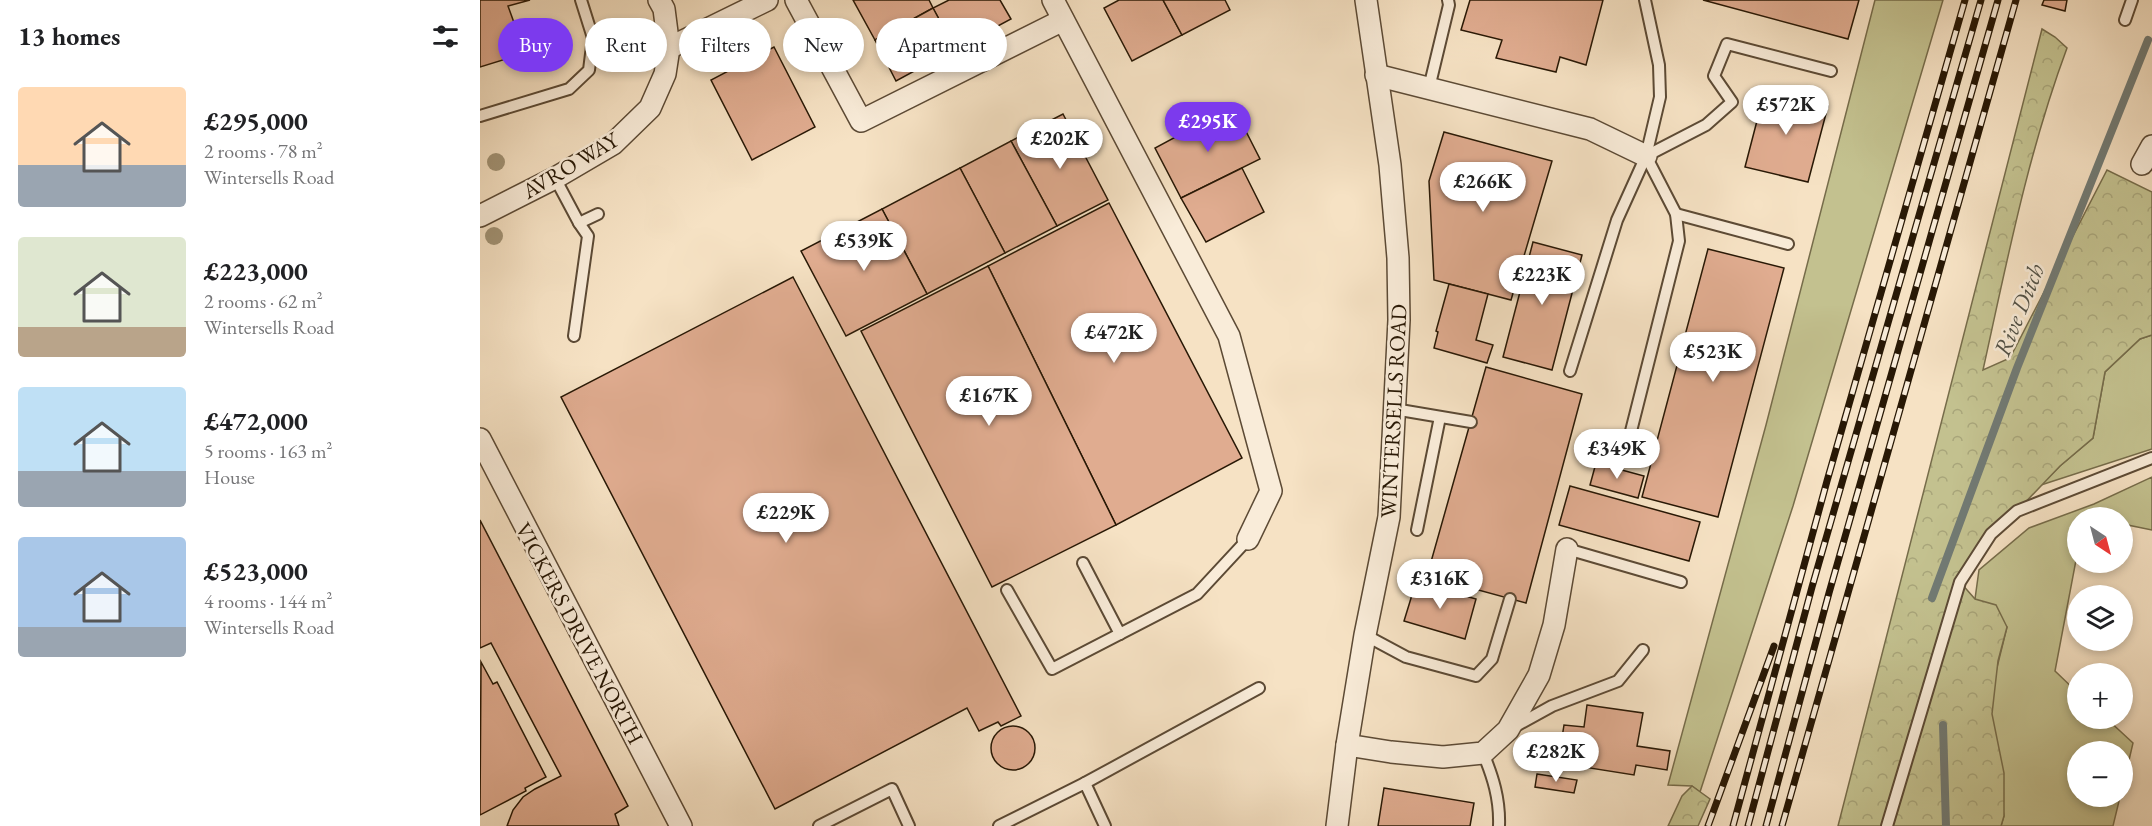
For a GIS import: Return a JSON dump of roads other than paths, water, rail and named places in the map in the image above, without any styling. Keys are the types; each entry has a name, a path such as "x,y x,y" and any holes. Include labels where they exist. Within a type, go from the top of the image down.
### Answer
{"street":[{"name":"AVRO WAY","path":"480,216 555,178 613,144 650,108 665,74 669,48 664,9 659,0"},
{"path":"669,48 767,0"},
{"path":"796,0 861,122 1064,20"},
{"path":"1053,0 1229,336 1271,491 1248,539"},
{"name":"WINTERSELLS ROAD","path":"1336,826 1365,635 1389,518 1399,320 1398,258 1390,165 1366,0"},
{"path":"1376,75 1590,129 1646,156"},
{"name":"VICKERS DRIVE NORTH","path":"480,439 681,826"},
{"path":"1347,745 1443,757 1483,753 1508,730 1539,675 1554,625 1567,549"}],"lane":[{"path":"480,116 569,88 589,70 593,38 581,0"},
{"path":"1429,88 1449,5 1448,0"},
{"path":"1570,371 1617,220 1646,156 1660,97 1659,66 1645,0"},
{"path":"2125,20 2132,0"},
{"path":"1646,156 1706,125 1732,102 1714,76 1727,44 1831,71"},
{"path":"1626,451 1679,241 1676,214 1646,156"},
{"path":"555,178 588,236 574,336"},
{"path":"579,223 598,214"},
{"path":"1676,214 1788,244"},
{"path":"1394,409 1470,422"},
{"path":"1417,530 1440,417"},
{"path":"1887,826 1960,582 1991,534 2017,511 2152,458"},
{"path":"1007,590 1052,669 1197,594 1248,539"},
{"path":"1567,549 1681,582"},
{"path":"1083,563 1120,634"},
{"path":"1365,635 1406,657 1476,676 1492,658 1510,599"},
{"path":"1508,730 1552,706 1618,681 1643,650"},
{"path":"999,826 1085,783 1259,688"},
{"path":"1483,753 1493,778 1500,809 1499,826"},
{"path":"1085,783 1105,826"},
{"path":"819,826 892,789 909,826"}],"waterway":[{"name":"Rive Ditch","path":"1932,598 2017,368 2148,40"},
{"name":"Rive Ditch","path":"1943,725 1946,826"}],"railway":[{"path":"1733,826 1827,481 1965,0"},
{"path":"1748,826 1812,587 1981,0"},
{"path":"1766,826 1829,593 1998,0"},
{"path":"1782,826 2016,0"},
{"path":"1708,826 1774,646"}]}
